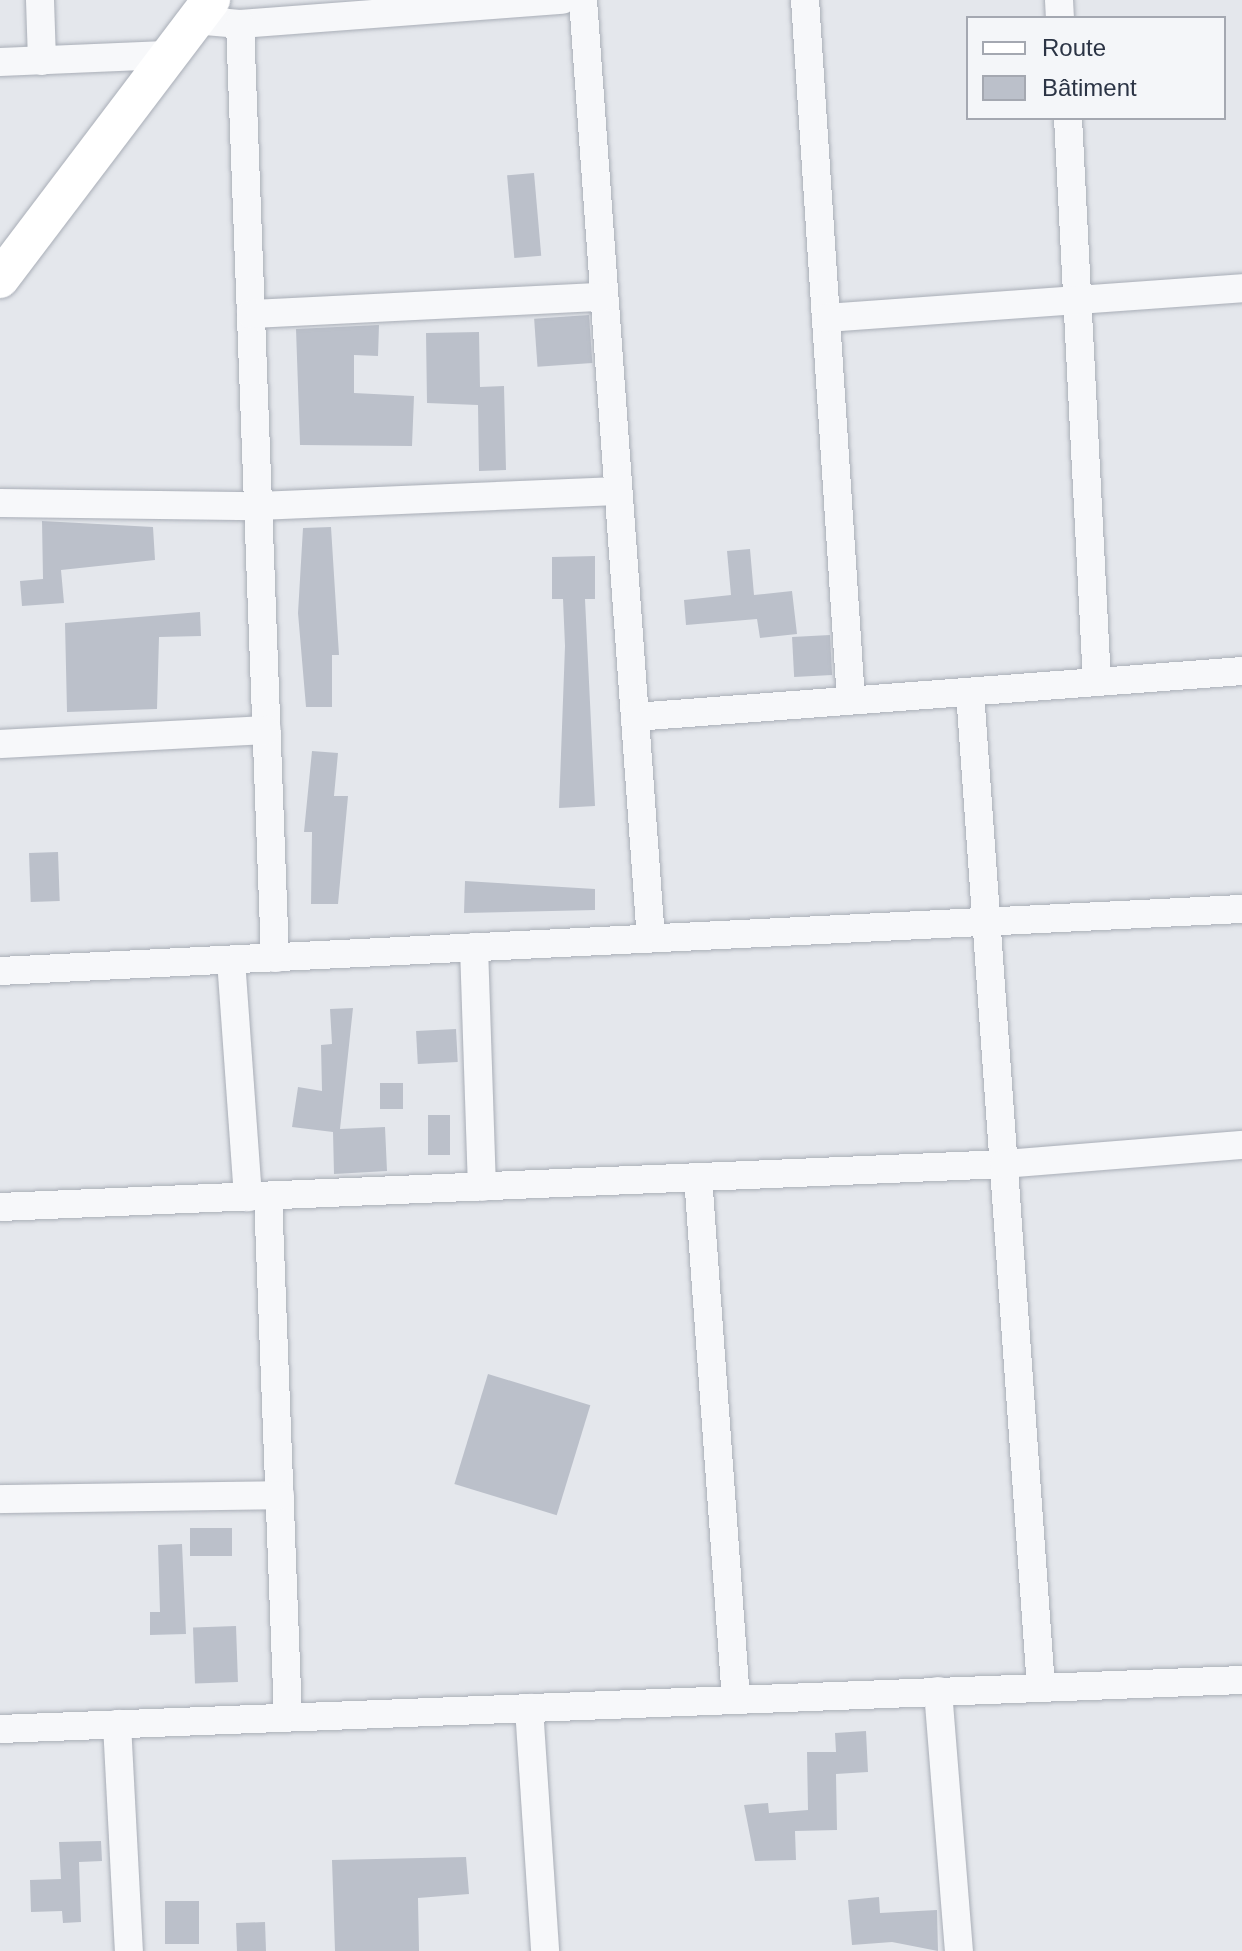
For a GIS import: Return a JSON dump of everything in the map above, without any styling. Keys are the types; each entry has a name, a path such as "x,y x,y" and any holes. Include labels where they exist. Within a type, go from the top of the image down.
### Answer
{"street":[{"path":"40,0 42,61"},
{"path":"0,279 166,55 203,10 240,24 562,0"},
{"path":"583,0 651,939"},
{"path":"805,0 851,700"},
{"path":"240,24 275,958"},
{"path":"0,62 166,55"},
{"path":"1068,120 1082,300 1097,682"},
{"path":"826,318 1242,288"},
{"path":"251,314 604,297"},
{"path":"0,503 258,506 618,491"},
{"path":"635,717 1242,671"},
{"path":"970,692 1041,1687"},
{"path":"0,744 267,730"},
{"path":"0,971 1242,909"},
{"path":"474,947 482,1187"},
{"path":"231,960 258,1196 280,1495 288,1717"},
{"path":"0,1207 1004,1164 1242,1145"},
{"path":"698,1177 736,1700"},
{"path":"0,1499 280,1495"},
{"path":"0,1729 1242,1680"},
{"path":"938,1691 959,1951"},
{"path":"529,1708 545,1951"},
{"path":"117,1724 129,1951"}],"building":[{"path":"534,173 541,256 514,258 507,175"},
{"path":"589,315 592,363 537,367 534,319"},
{"path":"379,325 378,356 354,355 354,393 414,396 412,446 300,445 296,329"},
{"path":"479,332 480,387 504,386 506,470 479,471 478,405 427,403 426,333"},
{"path":"42,521 153,527 155,560 61,570 64,603 22,606 20,581 43,579"},
{"path":"331,527 339,655 332,655 332,707 306,707 298,613 303,528"},
{"path":"750,549 754,595 792,591 797,634 760,638 757,619 686,625 684,600 731,595 727,551"},
{"path":"595,556 595,599 585,599 595,806 559,808 565,646 563,599 552,599 552,557"},
{"path":"200,612 201,636 159,637 157,709 67,712 65,623"},
{"path":"830,635 832,675 794,677 792,637"},
{"path":"312,751 338,753 334,796 348,796 338,904 311,904 312,832 304,832"},
{"path":"58,852 60,901 31,902 29,853"},
{"path":"465,881 595,889 595,910 464,913"},
{"path":"353,1008 340,1129 385,1127 387,1171 334,1174 333,1132 292,1127 298,1087 322,1091 321,1045 332,1044 330,1009"},
{"path":"456,1029 458,1062 418,1064 416,1031"},
{"path":"380,1083 403,1083 403,1109 380,1109"},
{"path":"428,1115 450,1115 450,1155 428,1155"},
{"path":"488,1374 590,1405 557,1515 454,1484"},
{"path":"190,1528 232,1528 232,1556 190,1556"},
{"path":"182,1544 186,1634 150,1635 150,1612 160,1612 158,1545"},
{"path":"236,1626 238,1682 195,1683 193,1628"},
{"path":"866,1731 868,1772 836,1774 837,1830 795,1831 796,1860 755,1861 744,1805 768,1803 769,1813 808,1810 807,1752 836,1752 835,1733"},
{"path":"101,1841 102,1861 79,1862 81,1922 63,1923 62,1911 31,1912 30,1880 61,1879 59,1842"},
{"path":"466,1857 469,1894 418,1898 419,1951 335,1951 332,1860"},
{"path":"879,1897 880,1913 937,1910 938,1951 892,1942 852,1945 848,1900"},
{"path":"165,1901 199,1901 199,1944 165,1944"},
{"path":"265,1922 266,1951 237,1951 236,1923"}]}
